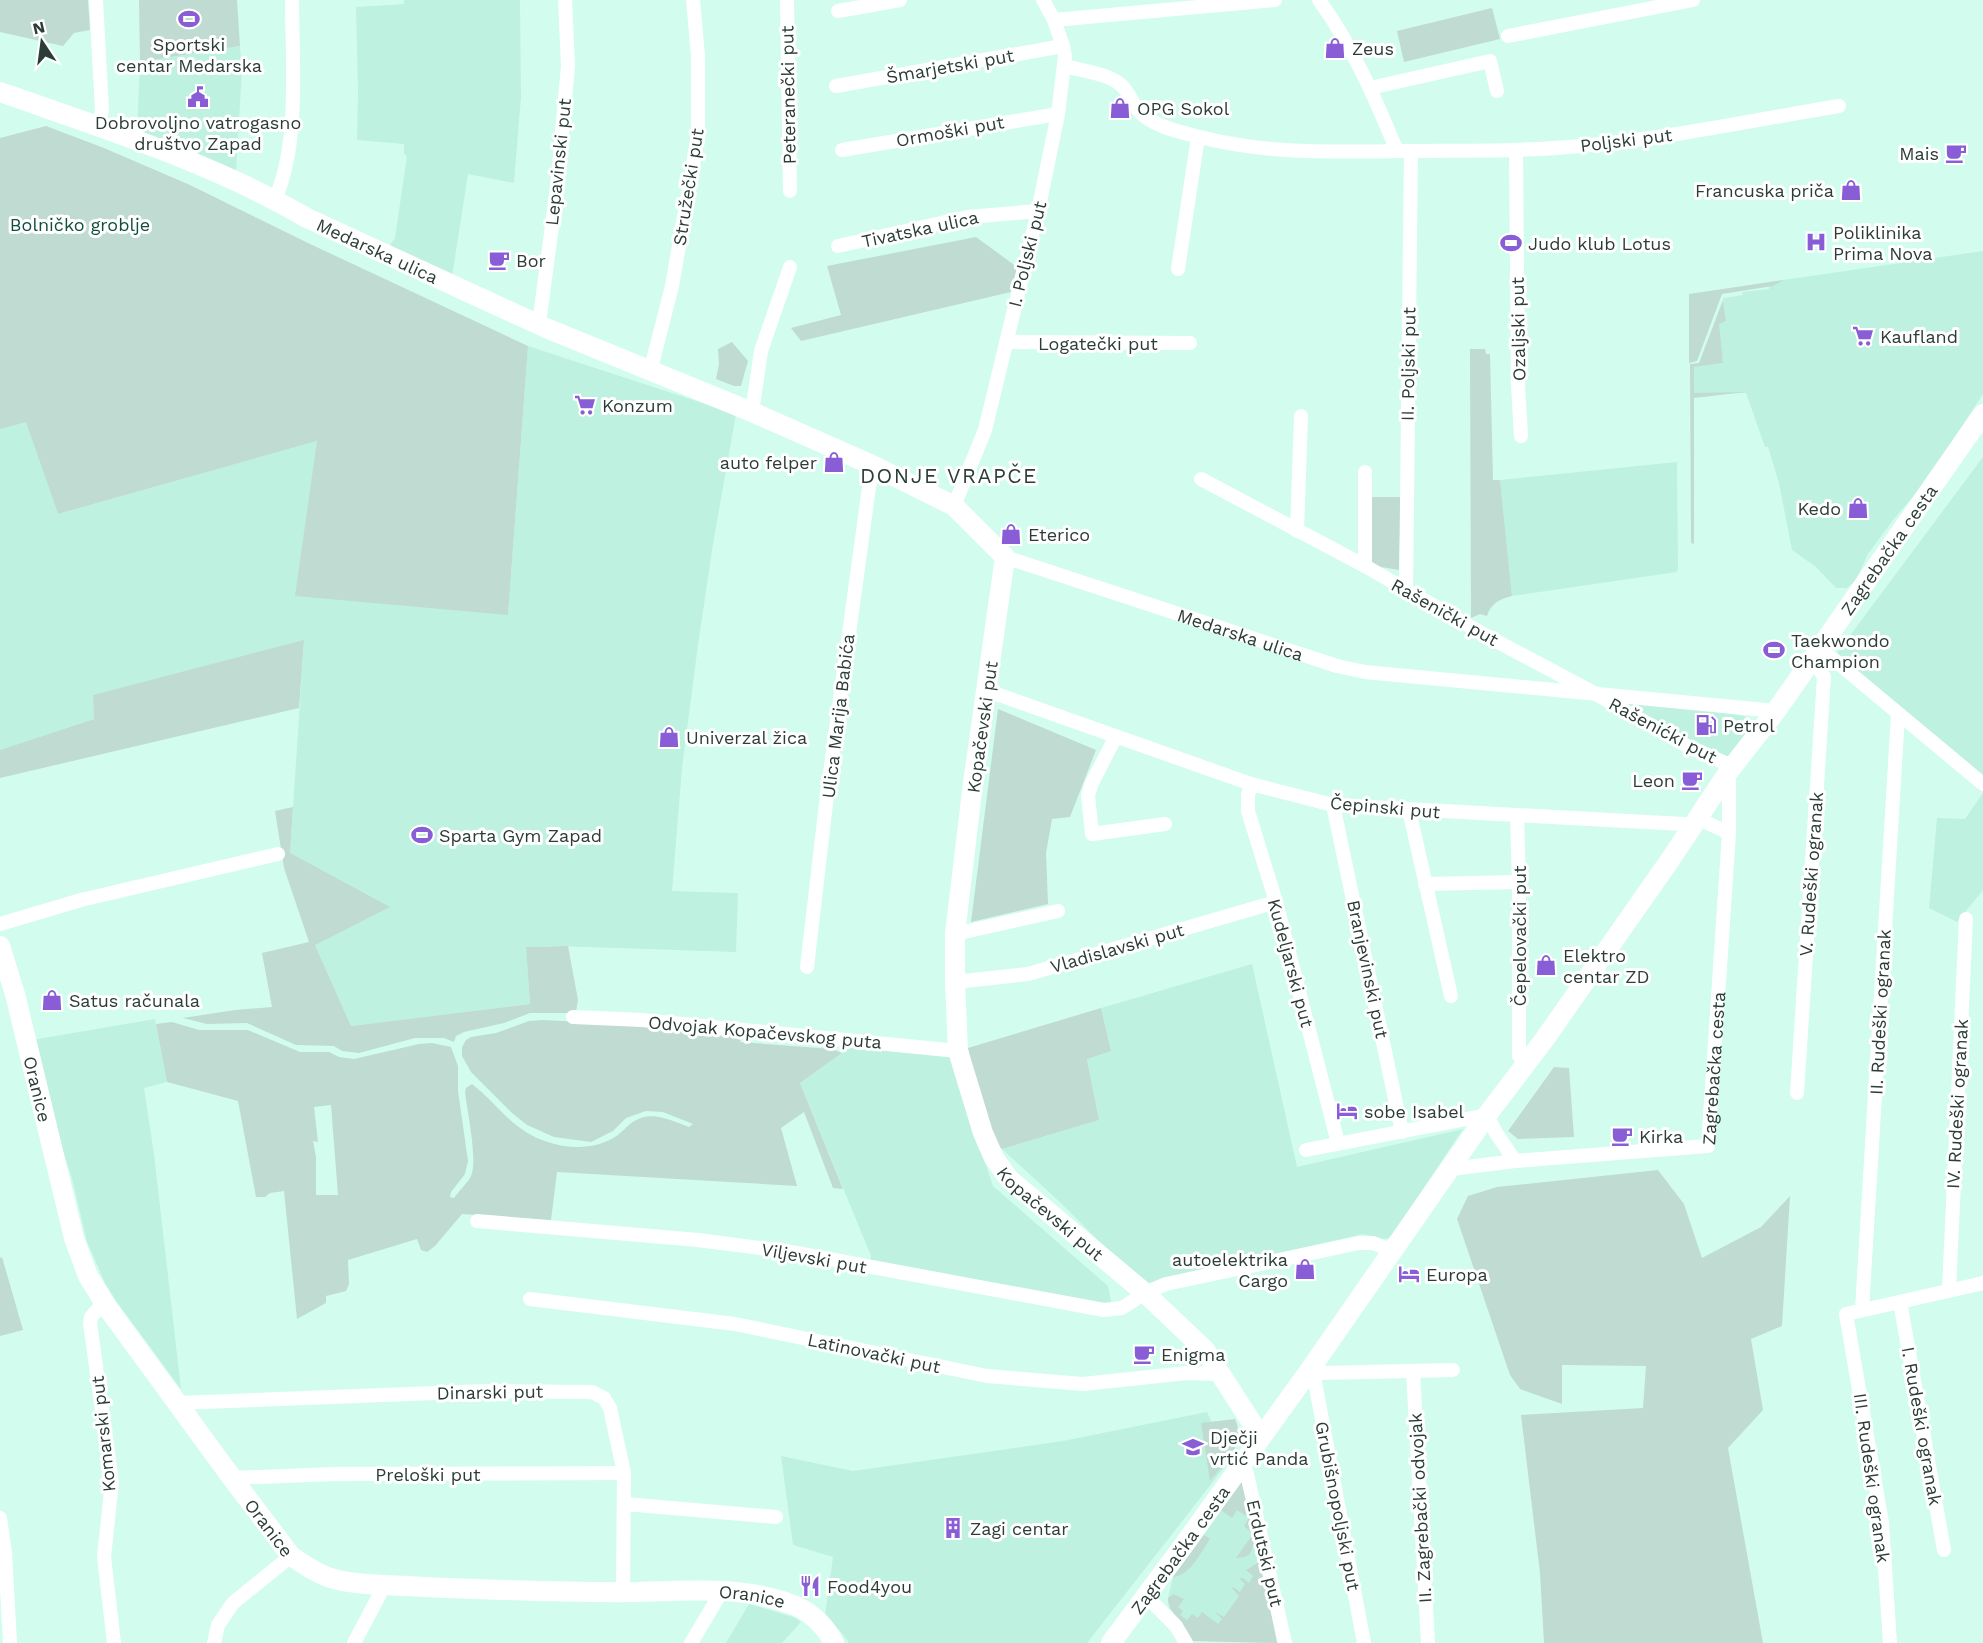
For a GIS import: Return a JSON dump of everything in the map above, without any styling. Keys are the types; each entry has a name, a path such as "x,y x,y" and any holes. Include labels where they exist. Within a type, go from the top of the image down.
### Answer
{"street":[{"path":"96,0 102,110 99,126"},
{"path":"275,199 289,147 292,104 292,0"},
{"name":"Lepavinski put","path":"539,324 557,188 568,66 565,0"},
{"name":"Stružečki put","path":"650,372 672,286 698,136 698,56 693,0"},
{"name":"Peteranečki put","path":"787,0 790,191"},
{"path":"838,11 900,0"},
{"name":"I. Poljski put","path":"954,506 985,430 1038,211 1058,114 1065,66 1063,46 1054,20 1043,0"},
{"path":"1054,20 1275,0"},
{"name":"II. Poljski put","path":"1319,0 1338,27 1404,151 1406,591"},
{"path":"1508,36 1693,0"},
{"name":"Šmarjetski put","path":"836,86 1063,46"},
{"path":"1370,88 1490,61 1497,91"},
{"path":"1065,66 1119,83 1137,109 1148,119 1198,137 1237,146 1292,152 1404,151"},
{"name":"Medarska ulica","path":"0,92 168,152 275,199 336,232 539,324 650,372 752,412 872,465 954,506 1005,557 1337,666 1365,672 1776,711"},
{"name":"Poljski put","path":"1404,151 1516,150 1580,146 1663,136 1839,106"},
{"name":"Ormoški put","path":"842,150 1058,114"},
{"path":"1178,269 1198,137"},
{"name":"Ozaljski put","path":"1516,150 1518,385 1521,436"},
{"name":"Tivatska ulica","path":"838,246 968,217 1038,211"},
{"path":"752,412 761,351 790,267"},
{"name":"Logatečki put","path":"1006,342 1190,343"},
{"name":"Zagrebačka cesta","path":"1111,1643 1309,1371 1487,1115 1544,1040 1729,771 1776,711 1983,414"},
{"path":"1297,531 1301,416"},
{"name":"Ulica Marija Babića","path":"807,967 827,795 872,465"},
{"path":"1365,472 1365,566"},
{"name":"Rašenički put","path":"1201,479 1365,566 1485,635 1594,693"},
{"name":"Kopačevski put","path":"1005,557 973,783 955,934 958,1051 983,1133 994,1158 1008,1179 1144,1293 1204,1350 1261,1437"},
{"path":"1817,652 1898,714 1983,784"},
{"name":"V. Rudeški ogranak","path":"1797,1094 1824,677 1817,652"},
{"name":"Čepinski put","path":"987,691 1251,784 1334,805 1694,824"},
{"name":"Rašenićki put","path":"1594,693 1689,747 1725,763 1729,771"},
{"name":"II. Rudeški ogranak","path":"1862,1310 1898,714"},
{"path":"1116,736 1090,789 1088,812 1092,834 1165,824"},
{"name":"Zagrebačka cesta","path":"1451,1169 1515,1161 1708,1146 1729,833 1729,771"},
{"name":"Kudeljarski put","path":"1251,784 1248,795 1248,812 1276,902 1338,1143"},
{"name":"Branjevinski put","path":"1334,805 1402,1132"},
{"path":"1409,810 1451,996"},
{"name":"Čepelovački put","path":"1517,816 1519,1056"},
{"path":"1694,824 1729,833"},
{"path":"0,924 81,900 278,854"},
{"path":"1425,884 1519,882"},
{"name":"Vladislavski put","path":"955,982 1028,974 1276,902"},
{"path":"955,934 1058,911"},
{"name":"IV. Rudeški ogranak","path":"1948,1290 1966,918"},
{"name":"Oranice","path":"0,946 8,996 76,1246 88,1276 104,1302 291,1556 319,1574 333,1579 383,1584 562,1592 722,1591 753,1595 794,1606 818,1620 834,1643"},
{"name":"Odvojak Kopačevskog puta","path":"573,1017 642,1020 958,1051"},
{"path":"1306,1150 1487,1115 1515,1161"},
{"name":"Viljevski put","path":"477,1221 698,1240 779,1251 1104,1310 1122,1308 1144,1293"},
{"path":"1144,1293 1166,1284 1359,1243 1373,1243 1393,1251"},
{"path":"1862,1310 1983,1283"},
{"name":"Latinovački put","path":"530,1299 735,1324 987,1376 1083,1384 1188,1373 1220,1374"},
{"name":"Komarski put","path":"104,1302 91,1317 90,1323 112,1482 104,1557 114,1643"},
{"name":"I. Rudeški ogranak","path":"1900,1302 1944,1550"},
{"name":"III. Rudeški ogranak","path":"1862,1310 1846,1314 1882,1523 1890,1643"},
{"path":"1309,1371 1321,1373 1453,1370"},
{"name":"Grubišnopoljski put","path":"1309,1371 1315,1382 1364,1643"},
{"name":"II. Zagrebački odvojak","path":"1413,1372 1428,1643"},
{"name":"Dinarski put","path":"178,1404 487,1391 592,1392 604,1398 610,1408 624,1473 623,1592"},
{"name":"Erdutski put","path":"1242,1463 1247,1474 1262,1535 1285,1643"},
{"name":"Preloški put","path":"232,1478 334,1474 624,1473"},
{"path":"625,1504 776,1517"},
{"path":"0,1518 5,1553 10,1643"},
{"path":"214,1643 218,1624 233,1603 291,1556"},
{"path":"354,1643 383,1584"},
{"path":"691,1643 722,1591"},
{"path":"1146,1596 1176,1626 1186,1643"}],"shaded area":[{"path":"404,0 520,0 521,97 514,183 468,174 452,277 389,247 395,238 407,156 404,154 404,144 357,140 356,7 404,4"},
{"path":"240,46 242,70 236,171 137,131 140,62"},
{"path":"1983,251 1983,394 1923,485 1868,554 1856,580 1847,588 1836,588 1816,567 1792,550 1779,483 1768,447 1765,447 1746,393 1694,394 1693,367 1723,363 1718,324 1726,321 1723,298 1743,295 1742,292 1769,289 1769,282"},
{"path":"528,346 736,414 698,645 682,768 672,891 738,893 736,952 526,947 530,1004 351,1026 315,945 290,853 304,641 93,695 94,719 0,750 0,429 26,421 58,514 317,441 508,615"},
{"path":"1983,457 1983,783 1837,653"},
{"path":"1677,462 1677,572 1512,596 1500,480"},
{"name":"Petrol","path":"1628,699 1744,716 1751,728 1729,756 1721,756 1628,707 1625,702"},
{"path":"1983,793 1983,890 1957,922 1929,908 1937,818 1965,819"},
{"path":"1252,964 1297,1167 1463,1129 1391,1237 1384,1239 1363,1234 1145,1284 1139,1282 1062,1204 1002,1149 1099,1120 1087,1058 1111,1051 1101,1008"},
{"path":"155,1019 167,1082 144,1088 154,1154 181,1389 105,1283 87,1242 72,1178 26,1041"},
{"path":"852,1046 949,1054 993,1186 1108,1286 1112,1306 870,1268 871,1256 800,1083"},
{"path":"1207,1412 1230,1460 1087,1643 849,1643 825,1615 833,1557 793,1545 781,1456 853,1471 1063,1441"},
{"path":"1242,1482 1263,1566 1221,1628 1192,1641 1188,1631 1169,1608 1168,1598 1173,1577"},
{"path":"749,1604 796,1618 801,1622 782,1643 726,1643"}],"green space":[{"path":"0,0 88,0 90,30 74,33 63,46 0,32"},
{"name":"Sportski centar Medarska","path":"139,0 237,0 240,46 140,62"},
{"path":"1492,8 1500,39 1404,62 1397,31"},
{"name":"Bolničko groblje","path":"46,126 190,185 528,346 508,615 295,596 317,441 58,514 26,422 0,429 0,138"},
{"path":"976,237 1017,267 1011,292 801,341 791,328 841,315 827,266"},
{"path":"1784,280 1773,286 1722,294 1697,361 1689,363 1689,294"},
{"path":"1723,300 1726,321 1719,324 1723,363 1694,367 1694,393 1746,392 1694,398 1694,544 1691,543 1690,364 1699,363"},
{"path":"732,342 748,361 741,386 734,386 716,379 719,364 718,349"},
{"path":"1470,349 1485,349 1486,354 1490,354 1493,480 1500,480 1512,596 1496,602 1487,616 1480,614 1471,618"},
{"path":"1370,497 1401,497 1399,570 1375,566 1372,562"},
{"path":"304,640 299,708 0,778 0,750 94,719 93,695"},
{"path":"998,709 1096,750 1070,817 1052,819 1046,853 1048,904 971,922"},
{"path":"293,807 290,853 390,907 315,945 351,1026 530,1004 526,947 568,946 578,1000 576,1012 530,1013 504,1023 464,1032 456,1036 454,1042 444,1038 415,1038 359,1053 342,1051 334,1046 296,1045 247,1023 207,1024 183,1018 272,1007 262,953 309,942 284,868 275,811"},
{"path":"1101,1008 1111,1051 1087,1059 1099,1120 1002,1149 990,1131 985,1117 968,1048"},
{"path":"529,1021 602,1023 690,1031 691,1036 741,1036 740,1042 832,1049 842,1053 800,1083 843,1189 833,1188 804,1112 781,1128 797,1186 557,1172 551,1220 462,1214 435,1246 427,1252 421,1250 417,1239 348,1260 349,1284 346,1291 326,1296 326,1303 297,1319 284,1191 270,1193 265,1197 256,1197 238,1101 167,1082 156,1024 172,1022 199,1030 248,1030 300,1052 329,1052 339,1057 354,1059 419,1044 432,1043 451,1047 458,1066 458,1091 468,1161 465,1174 451,1192 450,1197 454,1198 470,1178 473,1169 473,1147 465,1092 466,1088 472,1084 522,1130 541,1140 564,1146 597,1145 608,1141 632,1122 644,1117 661,1118 689,1127 693,1124 663,1112 646,1111 626,1118 613,1131 591,1142 554,1137 527,1125 471,1072 462,1056 462,1047 471,1037 496,1033","holes":["331,1105 338,1195 316,1195 316,1157 313,1141 318,1142 314,1107"]},
{"path":"1554,1067 1569,1068 1574,1137 1518,1139 1508,1131"},
{"path":"1658,1170 1684,1204 1702,1258 1761,1227 1790,1196 1782,1326 1751,1339 1763,1410 1728,1448 1763,1643 1544,1643 1540,1573 1521,1415 1643,1408 1646,1366 1562,1365 1562,1404 1520,1389 1510,1375 1457,1219 1468,1196 1497,1187"},
{"path":"2,1257 23,1330 0,1336 0,1258"},
{"path":"1235,1419 1238,1437 1233,1453 1210,1481 1201,1423"},
{"path":"1242,1482 1256,1540 1250,1554 1236,1558 1253,1534 1244,1526 1249,1518 1237,1510 1232,1518 1221,1510"},
{"path":"1204,1535 1210,1539 1190,1568 1179,1576 1173,1577"},
{"path":"1261,1561 1277,1643 1192,1641 1170,1608 1168,1598 1173,1594 1184,1599 1178,1607 1183,1611 1180,1615 1187,1620 1192,1614 1198,1618 1202,1612 1218,1624 1222,1619 1215,1612 1224,1617 1239,1596 1232,1588 1240,1592 1245,1584 1239,1578 1249,1583 1253,1576 1246,1570"}],"place":[{"name":"Sportski centar Medarska","path":"189,19"},
{"name":"Zeus","path":"1335,48"},
{"name":"Dobrovoljno vatrogasno društvo Zapad","path":"198,97"},
{"name":"OPG Sokol","path":"1120,108"},
{"name":"Mais","path":"1956,153"},
{"name":"Francuska priča","path":"1851,190"},
{"name":"Poliklinika Prima Nova","path":"1816,242"},
{"name":"Judo klub Lotus","path":"1511,243"},
{"name":"Bor","path":"499,260"},
{"name":"Kaufland","path":"1863,336"},
{"name":"Konzum","path":"585,405"},
{"name":"auto felper","path":"834,462"},
{"name":"Kedo","path":"1858,508"},
{"name":"Eterico","path":"1011,534"},
{"name":"Taekwondo Champion","path":"1774,650"},
{"name":"Petrol","path":"1706,725"},
{"name":"Univerzal žica","path":"669,737"},
{"name":"Leon","path":"1692,780"},
{"name":"Sparta Gym Zapad","path":"422,835"},
{"name":"Elektro centar ZD","path":"1546,965"},
{"name":"Satus računala","path":"52,1000"},
{"name":"sobe Isabel","path":"1347,1111"},
{"name":"Kirka","path":"1622,1136"},
{"name":"autoelektrika Cargo","path":"1305,1269"},
{"name":"Europa","path":"1409,1274"},
{"name":"Enigma","path":"1144,1354"},
{"name":"Dječji vrtić Panda","path":"1193,1447"},
{"name":"Zagi centar","path":"953,1528"},
{"name":"Food4you","path":"810,1586"}],"district":[{"name":"DONJE VRAPČE","path":"949,475"}]}
